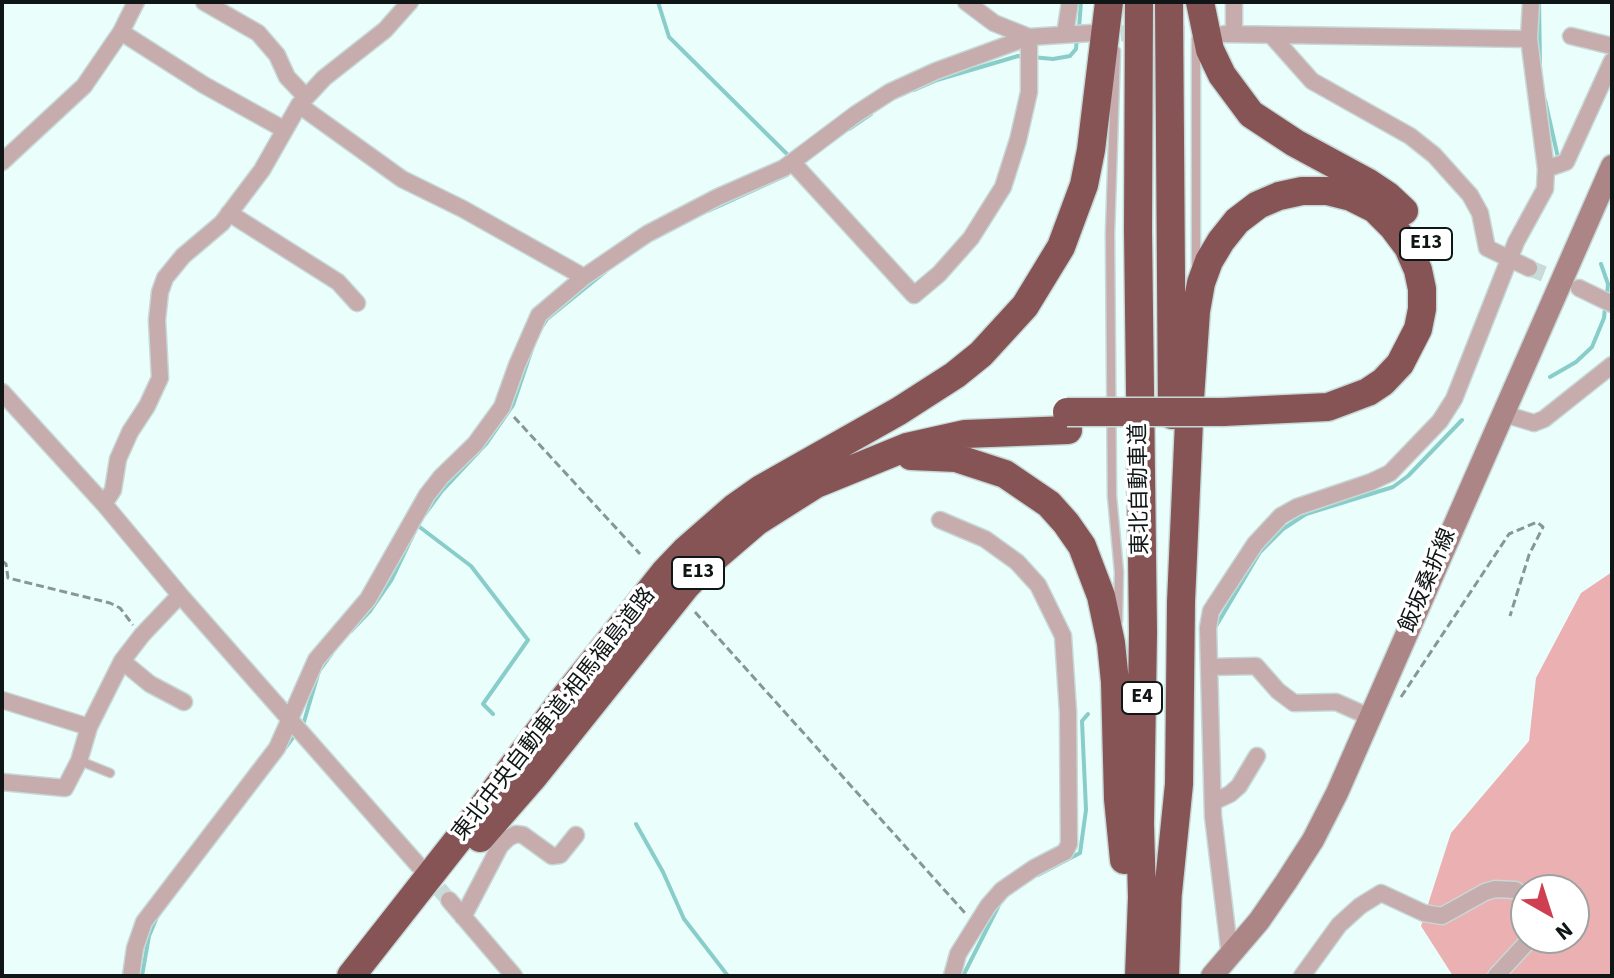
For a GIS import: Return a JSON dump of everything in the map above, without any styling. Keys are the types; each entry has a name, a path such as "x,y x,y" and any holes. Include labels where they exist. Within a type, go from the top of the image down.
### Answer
{"highway":[{"name":"東北自動車道","path":"1137,976 1142,897 1143,632 1138,230 1139,2"},
{"name":"東北自動車道","path":"1165,976 1172,673 1169,2"},
{"name":"E13","path":"848,470 936,439 1067,421 1328,425 1375,409 1395,395 1426,357 1438,322 1439,282 1433,258 1422,235 1388,196 1270,129 1251,114 1235,94 1210,50 1198,2"},
{"name":"E13","path":"823,453 899,411 955,375 1004,330 1045,276 1061,247 1084,185 1112,15"},
{"path":"1167,902 1179,784 1181,602 1196,311 1209,261 1237,221 1258,205 1279,196 1302,191 1327,191 1351,197 1375,209 1408,247 1418,270 1422,309 1418,329 1400,364 1383,382 1350,401 1328,407 1223,421"},
{"path":"823,453 896,430 951,419 1067,421"},
{"name":"東北中央自動車道;相馬福島道路","path":"351,976 665,572 734,508 788,471 823,453"},
{"path":"848,470 912,456 956,458 1005,474 1049,504 1082,546 1093,570 1108,620 1115,682 1118,799 1137,976"},
{"name":"東北中央自動車道;相馬福島道路","path":"370,976 696,575 765,515 816,484 848,470"}],"main road":[{"name":"飯坂桑折線","path":"1212,976 1286,882 1313,840 1612,166"}],"street":[{"path":"2,162 84,86 121,32 136,2"},
{"path":"204,2 258,33 277,55 303,101 402,179 463,209 584,277"},
{"path":"104,504 113,490 118,459 130,432 160,378 157,320 165,278 183,256 214,231 229,213 262,170 303,101 324,78 385,30 410,2"},
{"path":"966,2 1030,52"},
{"path":"131,976 135,948 144,922 277,748 298,726 316,660 368,599 427,495 475,444 502,407 539,315 584,277 647,234 796,166 856,114 899,88 936,71 1030,52 1078,33 1070,2"},
{"path":"1234,2 1229,34 1529,39"},
{"path":"1230,956 1213,802 1208,628 1211,611 1244,560 1281,516 1297,507 1390,473 1440,421 1454,399 1516,242 1545,189 1546,169 1529,39 1531,2"},
{"path":"121,32 204,85 285,130"},
{"path":"1271,35 1312,81 1410,136 1434,155 1475,204 1485,231 1487,248 1529,268"},
{"path":"1571,36 1612,46"},
{"path":"796,166 914,295 939,274 971,238 1003,187 1029,92 1030,52"},
{"path":"1546,169 1566,162 1612,61"},
{"path":"229,213 338,282 357,303"},
{"path":"1579,288 1605,300"},
{"path":"1501,413 1534,423 1544,419 1612,365"},
{"path":"2,392 104,504 180,595 419,866"},
{"path":"940,520 985,539 1017,562 1038,585 1063,636 1068,712 1069,844 1065,852 1002,890 988,906 958,954 952,976"},
{"path":"2,782 65,788 79,761 89,727 122,661 180,595"},
{"path":"122,661 150,684 184,702"},
{"path":"1209,667 1256,666 1278,691 1294,703 1336,702 1370,717"},
{"path":"2,700 89,727"},
{"path":"1213,802 1239,786 1257,756"},
{"path":"463,917 500,846 508,838 523,835 552,856 560,855 576,835"},
{"path":"1302,976 1339,925 1381,893 1424,913 1442,916 1495,889 1510,890"},
{"path":"449,900 514,976"},
{"path":"1496,976 1516,954"}],"lane":[{"path":"1112,15 1115,2"},
{"path":"1196,311 1198,2"},
{"path":"1115,682 1119,572 1112,496 1110,233 1116,42"},
{"path":"79,761 110,773"}],"path":[{"path":"516,418 640,554"},
{"path":"1395,705 1509,534 1537,522 1543,527 1529,555 1510,616"},
{"path":"2,561 6,564 8,578 94,598 120,608 142,635"},
{"path":"695,612 976,925"}],"shaded area":[{"path":"1612,572 1612,976 1453,976 1421,926 1451,833 1529,741 1536,678 1581,593"}],"waterway":[{"path":"658,2 669,37 789,156"},
{"path":"1079,28 1081,2"},
{"path":"1539,2 1540,64"},
{"path":"1032,57 1053,59 1070,56 1076,49 1077,37"},
{"path":"914,90 937,80 1023,57"},
{"path":"1545,100 1559,162"},
{"path":"849,129 871,114"},
{"path":"708,211 787,175"},
{"path":"1601,264 1608,284 1607,295"},
{"path":"540,330 547,319 605,272"},
{"path":"1550,377 1576,362 1592,347 1605,308"},
{"path":"425,514 486,444 513,405 532,349"},
{"path":"1216,626 1260,552 1283,529 1306,514 1393,487 1408,476 1462,420"},
{"path":"417,525 471,566 528,640 483,704 493,714"},
{"path":"351,631 370,611 392,579 415,531"},
{"path":"303,725 319,671 332,653"},
{"path":"1038,875 1080,853 1086,810 1082,721 1088,714"},
{"path":"283,751 297,732"},
{"path":"636,824 663,872 684,919 728,976"},
{"path":"963,976 1000,903"},
{"path":"142,976 149,936 157,917"}],"tunnel":[{"path":"1097,33 1214,34"},
{"path":"1529,268 1569,284"},
{"path":"423,871 449,900"}]}
